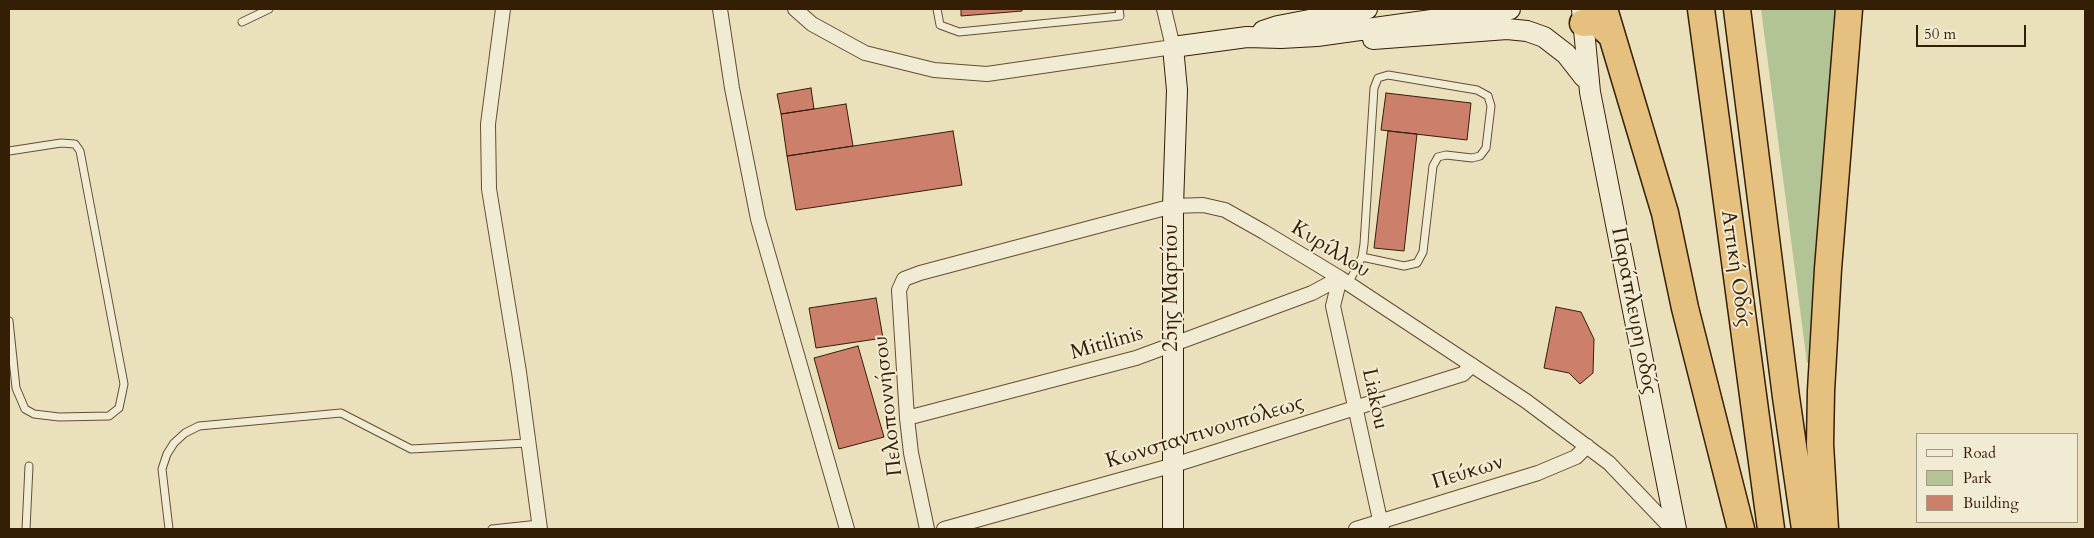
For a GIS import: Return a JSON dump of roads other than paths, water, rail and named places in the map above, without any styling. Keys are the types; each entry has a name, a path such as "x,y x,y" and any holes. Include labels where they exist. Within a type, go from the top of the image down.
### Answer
{"highway":[{"name":"Αττική Οδός","path":"1701,9 1771,529"},
{"name":"Αττική Οδός","path":"1737,9 1786,397 1806,529"},
{"path":"1825,529 1820,444 1821,391 1828,269 1849,9"},
{"path":"1584,12 1611,35 1665,213 1687,318 1741,529"}],"street":[{"path":"503,9 488,124 488,189 519,372 527,443 540,527"},
{"path":"720,9 732,88 758,219 846,529"},
{"path":"795,9 812,24 865,52 934,70 987,74 1247,37 1317,36 1510,9"},
{"path":"1164,9 1172,47"},
{"path":"1247,37 1278,26 1368,9"},
{"name":"Παράπλευρη οδός","path":"1584,12 1587,84 1676,529"},
{"path":"1317,36 1368,39 1406,38 1507,29 1527,31 1544,37 1566,54 1587,84"},
{"name":"25ης Μαρτίου","path":"1172,47 1177,90 1172,206 1173,529"},
{"name":"Κυρίλλου","path":"904,280 920,273 1172,206 1203,205 1225,210 1344,281 1540,411 1609,463 1672,529"},
{"name":"Πελοποννήσου","path":"904,280 899,290 907,418 911,453 927,529"},
{"name":"Mitilinis","path":"907,418 1136,358 1344,281"},
{"name":"Liakou","path":"1344,281 1333,306 1381,525"},
{"name":"Κωνσταντινουπόλεως","path":"944,529 1174,465 1463,374 1472,365"},
{"name":"Πεύκων","path":"1356,529 1381,525 1538,473 1576,458 1587,446"}],"lane":[{"path":"242,22 269,9"},
{"path":"937,9 940,26 959,32 1120,16 1119,9"},
{"path":"1344,281 1362,256 1374,88 1378,78 1388,75 1477,90 1488,96 1491,106 1486,148 1480,156 1446,155 1438,157 1433,166 1423,252 1417,263 1404,266 1362,256"},
{"path":"9,151 61,143 75,144 80,151 124,384 119,408 109,416 59,417 34,414 25,409 16,388 9,322"},
{"path":"169,529 162,469 167,454 174,443 185,433 199,426 341,413 411,449 527,443"},
{"path":"26,529 29,466"},
{"path":"492,529 540,527"}]}
